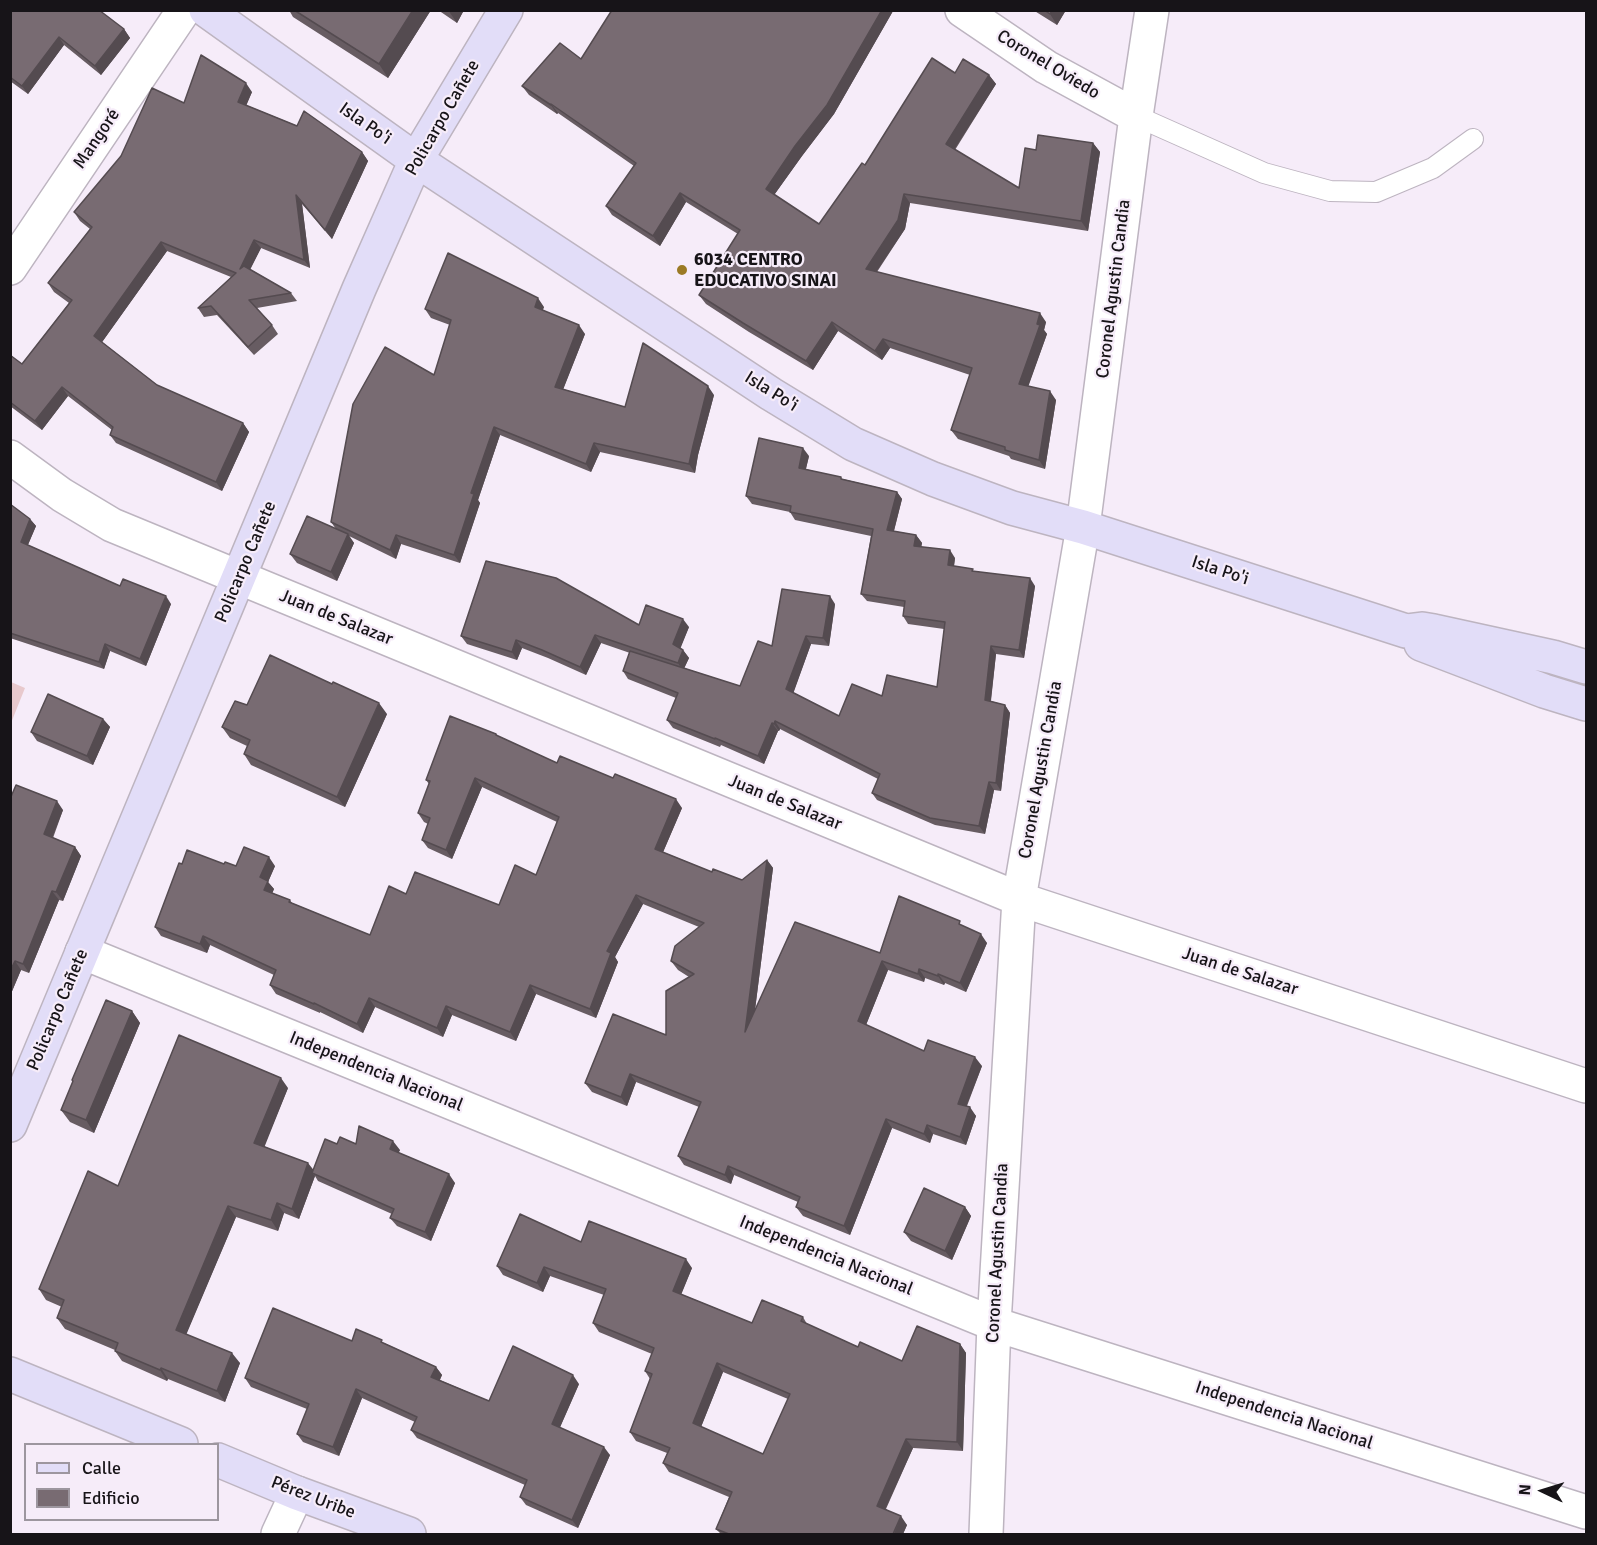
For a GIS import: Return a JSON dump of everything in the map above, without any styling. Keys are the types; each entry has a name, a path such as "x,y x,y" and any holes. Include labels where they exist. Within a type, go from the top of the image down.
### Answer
{"street":[{"name":"Mangoré","path":"10,268 184,10"},
{"name":"Isla Po'i","path":"206,10 416,160 771,394 853,444 933,479 1012,508 1083,526 1406,631 1422,629 1434,631 1553,657 1587,667"},
{"name":"Policarpo Cañete","path":"10,1125 359,289 416,160 506,10"},
{"name":"Coronel Oviedo","path":"962,10 1046,67 1136,116"},
{"name":"Coronel Agustin Candia","path":"986,1534 993,1324 1018,899 1083,526 1136,116 1152,10"},
{"name":"Juan de Salazar","path":"10,457 62,495 112,525 1018,899 1587,1086"},
{"name":"Isla Po'i","path":"1406,631 1418,643 1430,648 1544,691 1587,704"},
{"name":"Independencia Nacional","path":"82,952 993,1324 1587,1512"},
{"path":"10,1374 179,1443"},
{"name":"Pérez Uribe","path":"219,1460 297,1493 409,1534"},
{"path":"278,1534 297,1493"}],"lane":[{"path":"1136,116 1264,172 1330,191 1376,192 1433,168 1473,139"}],"shaded area":[{"path":"11,682 25,688 11,723"}],"building":[{"path":"10,10 99,10 124,29 95,66 59,37 22,86 10,77"},
{"path":"294,10 413,10 379,64"},
{"path":"612,10 882,10 827,105 795,146 766,189 819,224 862,163 865,165 932,58 955,73 963,59 989,75 946,144 1019,188 1025,148 1036,150 1038,135 1093,143 1081,221 904,194 898,220 866,269 1040,313 1037,324 1040,325 1019,384 1050,391 1039,460 951,430 972,368 883,339 875,351 832,322 806,361 699,295 740,230 680,193 653,236 606,206 636,163 522,86 560,43 581,59"},
{"path":"201,55 246,83 238,102 297,126 304,111 362,152 325,230 296,195 304,260 254,240 240,269 244,266 291,293 249,300 272,325 248,347 211,306 198,308 236,273 161,242 94,336 157,385 243,423 216,482 110,435 113,427 62,387 35,421 10,402 10,355 22,364 72,300 48,283 92,227 74,212 121,156 152,88 184,103"},
{"path":"448,253 538,298 535,307 579,325 555,387 625,407 643,343 708,386 689,464 594,443 586,464 494,427 471,493 474,494 454,555 396,535 390,550 331,522 353,404 385,347 434,375 451,320 425,309"},
{"path":"759,438 803,448 799,468 897,492 887,530 916,535 914,546 950,550 948,565 973,569 972,571 1030,578 1019,650 991,646 985,700 1005,705 996,783 989,782 979,826 930,818 872,793 880,774 775,721 774,724 772,723 758,756 667,720 678,693 623,671 630,651 740,686 758,641 772,646 782,589 830,596 823,638 806,636 786,689 839,716 852,684 882,696 887,675 937,687 945,622 903,616 905,601 861,594 873,529 790,512 791,506 746,496"},
{"path":"10,504 30,519 21,542 120,586 123,579 166,596 140,659 105,644 99,662 10,633"},
{"path":"307,516 348,534 331,572 290,554"},
{"path":"486,561 556,578 639,625 646,605 683,619 673,644 683,650 678,663 595,635 580,667 516,640 512,652 461,636"},
{"path":"270,655 379,703 337,797 244,754 250,740 222,727 235,701 247,705"},
{"path":"48,694 103,719 87,756 31,732"},
{"path":"450,716 496,734 557,763 560,756 613,778 615,774 676,799 655,849 712,872 713,869 742,880 767,860 745,1032 795,922 880,953 899,896 960,921 959,924 981,934 960,983 919,969 918,974 882,961 858,1021 924,1051 928,1040 975,1057 958,1104 970,1107 960,1137 927,1125 924,1134 886,1119 844,1226 796,1207 800,1197 728,1166 725,1175 678,1156 701,1102 630,1074 621,1097 585,1083 613,1014 666,1035 666,991 694,974 671,961 675,946 704,923 636,895 607,951 611,953 590,1009 530,985 510,1032 446,1006 437,1028 369,998 357,1024 270,985 276,970 203,936 200,944 155,927 179,863 182,864 187,850 224,864 225,862 236,866 244,847 269,857 260,877 268,881 264,890 370,935 389,886 406,894 415,872 499,905 515,865 536,875 559,817 475,778 446,850 422,840 430,818 418,813 430,781 426,780"},
{"path":"16,785 57,801 44,834 75,847 56,892 52,891 23,964 15,961 10,971 10,799"},
{"path":"106,1000 132,1011 86,1120 61,1110"},
{"path":"179,1035 281,1078 254,1143 308,1163 292,1209 277,1203 271,1220 228,1206 176,1330 232,1353 217,1391 115,1351 118,1343 57,1318 64,1300 39,1289 88,1171 118,1186"},
{"path":"359,1126 393,1141 390,1149 449,1174 425,1232 390,1218 394,1209 312,1173 325,1139 337,1144 340,1137 356,1144"},
{"path":"924,1188 965,1207 945,1251 904,1232"},
{"path":"520,1214 581,1242 589,1221 686,1259 673,1291 752,1323 762,1300 803,1317 801,1321 858,1347 860,1342 902,1361 917,1326 960,1344 957,1442 906,1439 877,1506 901,1516 893,1534 729,1534 716,1529 732,1492 663,1463 670,1448 630,1432 652,1374 645,1371 654,1348 593,1323 606,1289 544,1267 537,1283 497,1266","holes":["717,1363 790,1394 763,1454 693,1423"]},
{"path":"273,1308 352,1341 356,1329 382,1340 381,1342 436,1367 431,1377 489,1401 513,1346 573,1375 552,1424 604,1447 572,1520 520,1497 527,1480 411,1430 417,1417 356,1389 333,1447 297,1434 309,1404 245,1378"}],"place":[{"name":"6034 CENTRO EDUCATIVO SINAI","path":"682,270"}]}
